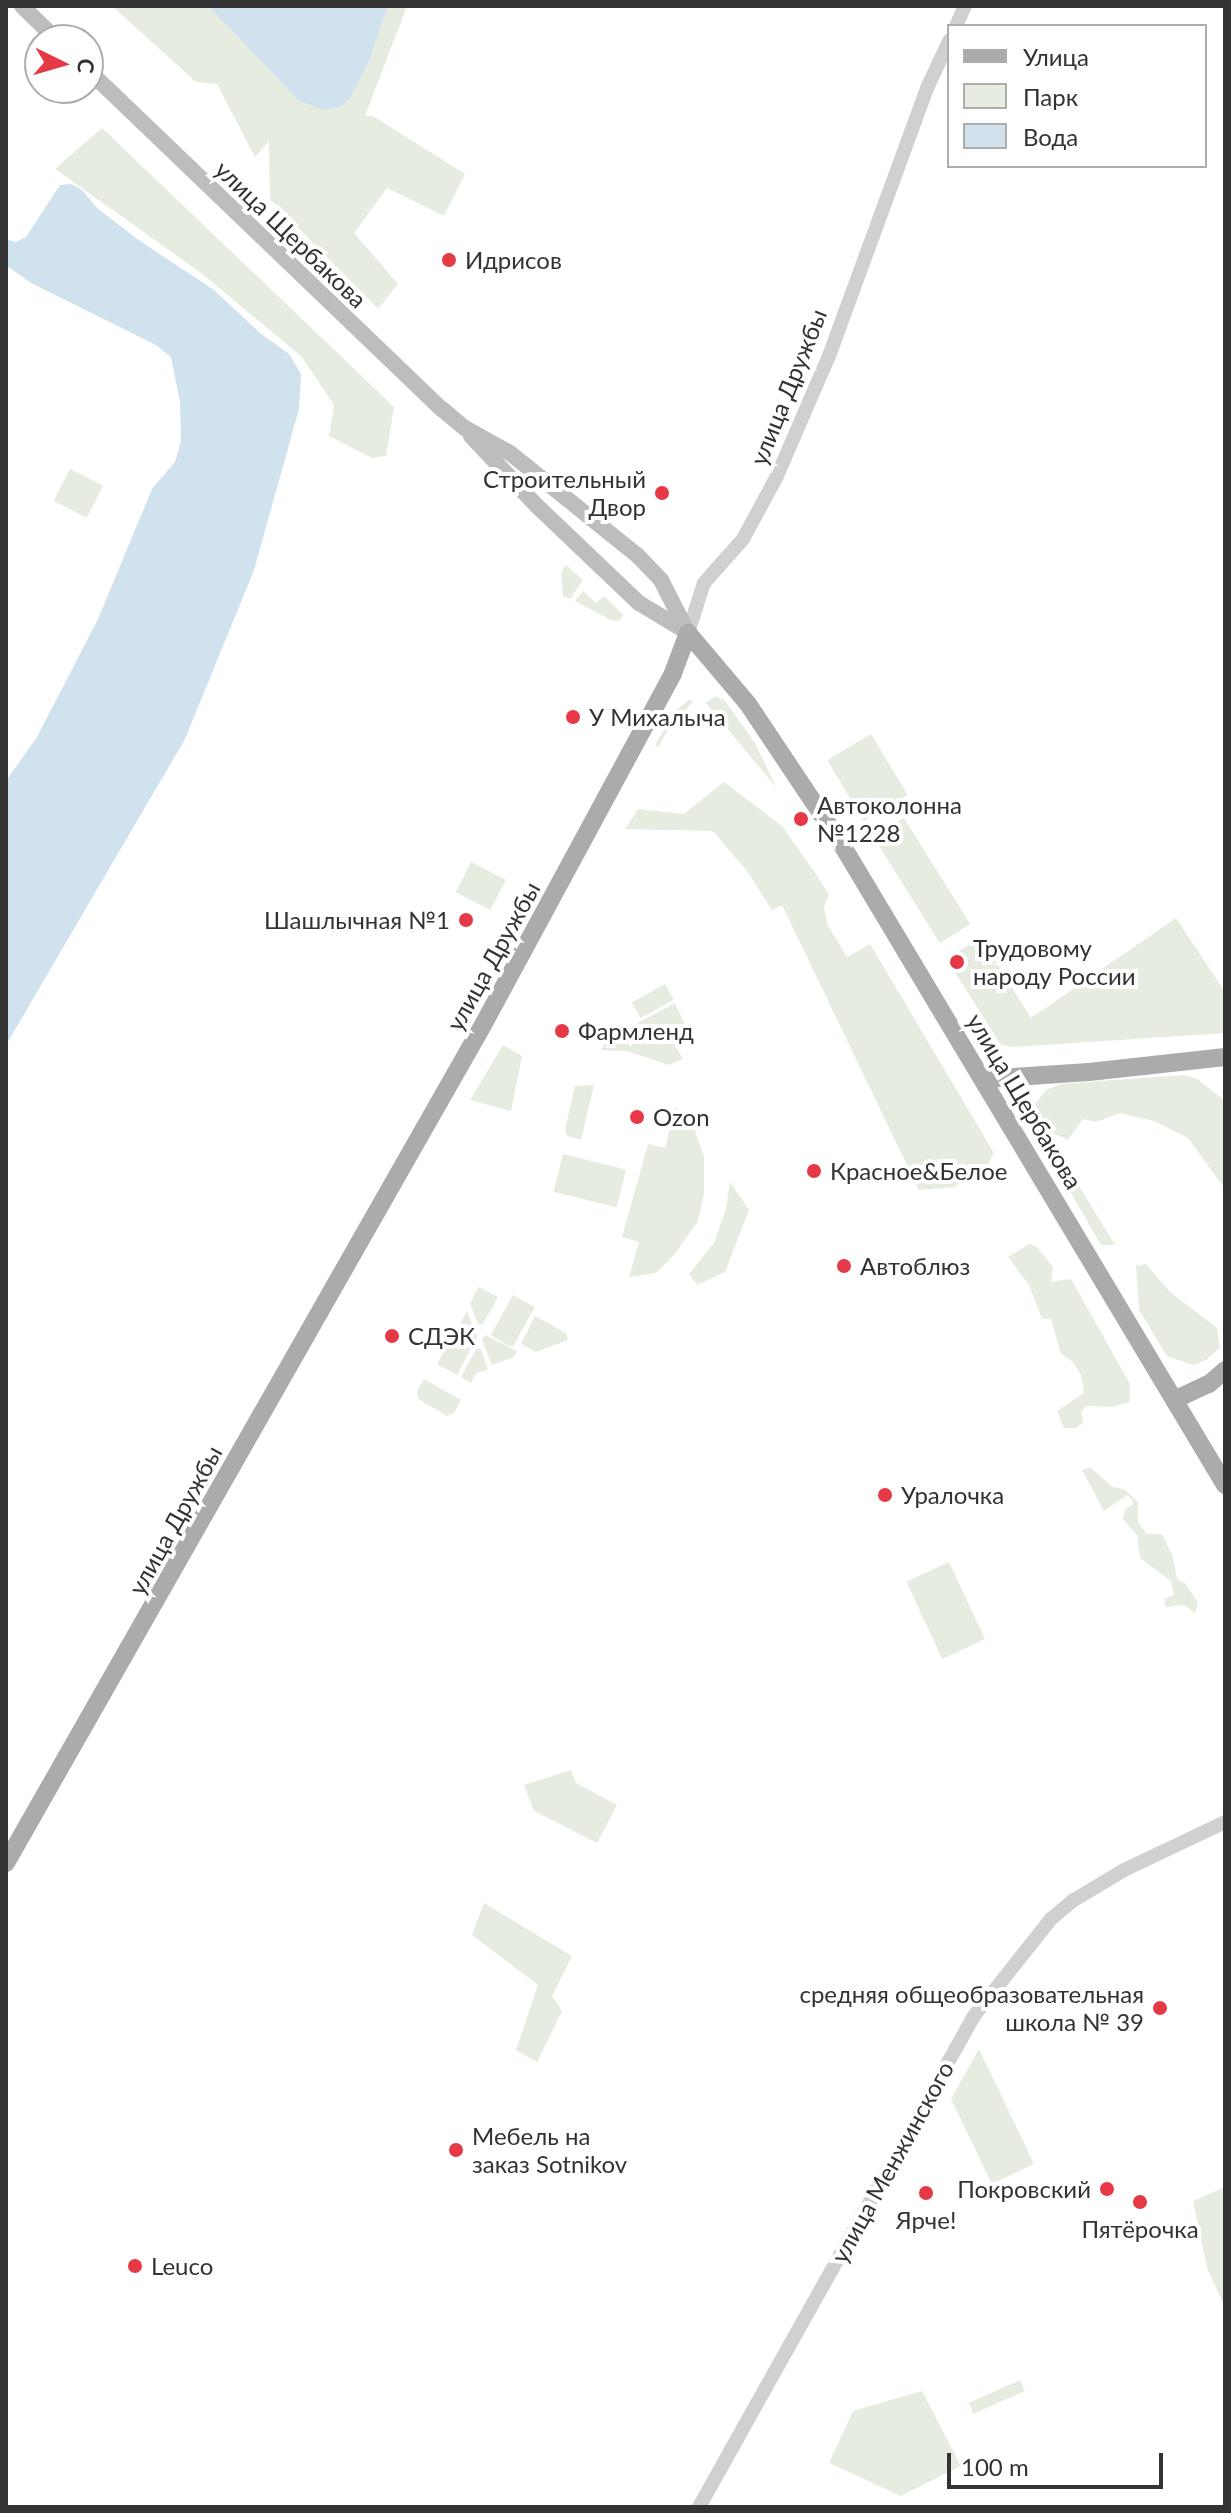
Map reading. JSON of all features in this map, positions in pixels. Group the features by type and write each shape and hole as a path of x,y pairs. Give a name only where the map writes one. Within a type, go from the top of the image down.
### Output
{"main road":[{"path":"22,6 41,24"},
{"name":"улица Щербакова","path":"104,86 391,363 465,428 505,475 639,603 688,633"},
{"name":"улица Щербакова","path":"465,428 510,453 638,556 661,580 688,633 748,704 842,845 1225,1485"},
{"name":"улица Дружбы","path":"6,1863 483,1025 673,673 688,633"},
{"path":"984,1079 1089,1072 1225,1057"},
{"path":"1174,1400 1209,1384 1225,1370"}],"street":[{"name":"улица Дружбы","path":"688,633 704,583 743,539 777,476 829,356 928,86 947,45"},
{"name":"улица Менжинского","path":"699,2507 974,2016 1051,1919 1074,1900 1124,1870 1225,1822"}],"green space":[{"path":"112,6 208,6 299,101 350,98 369,62 388,6 407,6 365,116 373,116 465,174 444,216 387,188 354,233 398,284 378,309 270,199 269,141 255,157 217,84 196,82"},
{"path":"102,128 394,407 386,456 372,458 329,436 334,405 302,357 201,273 55,169"},
{"path":"70,469 103,486 87,518 54,501"},
{"path":"566,565 583,580 570,599 563,596 561,573"},
{"path":"583,591 596,603 604,596 623,615 619,621 611,620 575,601"},
{"path":"715,696 725,701 755,743 776,787 706,703"},
{"path":"689,700 693,702 671,725 658,747 655,745 674,712"},
{"path":"871,734 908,795 864,821 827,760"},
{"path":"724,782 782,826 818,877 829,895 824,907 827,924 847,957 870,944 994,1153 988,1164 970,1171 955,1187 919,1190 782,905 772,910 747,871 713,831 625,829 638,809 684,814"},
{"path":"904,818 970,924 940,943 873,837"},
{"path":"471,862 506,880 490,910 456,892"},
{"path":"1176,918 1225,992 1225,1033 1013,1047 1001,1045 946,958 981,938 1031,1018"},
{"path":"665,984 674,1000 640,1018 632,1002"},
{"path":"675,1003 687,1029 653,1042 638,1040 638,1023"},
{"path":"610,1033 654,1044 672,1040 683,1059 669,1065 626,1051 601,1050"},
{"path":"503,1045 522,1056 511,1111 470,1100"},
{"path":"1184,1075 1197,1079 1225,1101 1225,1189 1188,1138 1154,1121 1120,1113 1096,1122 1083,1119 1068,1140 1046,1130 1033,1116 1035,1104 1046,1090 1061,1084"},
{"path":"594,1085 581,1140 567,1136 565,1130 575,1086"},
{"path":"675,1107 695,1131 704,1157 704,1193 698,1221 674,1255 656,1273 629,1277 639,1242 622,1237 648,1144 665,1148"},
{"path":"563,1154 626,1170 617,1208 554,1192"},
{"path":"1068,1168 1115,1245 1101,1245 1061,1176"},
{"path":"730,1182 749,1210 725,1272 697,1285 689,1274 714,1243 726,1209"},
{"path":"1029,1244 1037,1247 1053,1267 1051,1282 1071,1279 1130,1384 1130,1402 1111,1407 1086,1406 1081,1412 1083,1423 1076,1428 1064,1428 1057,1411 1084,1393 1081,1375 1073,1362 1061,1354 1051,1319 1042,1319 1029,1285 1008,1257"},
{"path":"1146,1264 1170,1292 1217,1328 1220,1348 1206,1360 1193,1365 1167,1356 1139,1310 1136,1266"},
{"path":"479,1287 498,1297 480,1329 470,1303"},
{"path":"513,1295 535,1307 513,1347 491,1335"},
{"path":"467,1311 477,1337 457,1375 437,1364"},
{"path":"535,1316 566,1333 568,1340 536,1352 521,1344"},
{"path":"485,1335 517,1351 514,1357 492,1365 482,1340"},
{"path":"479,1344 488,1370 476,1373 471,1383 461,1377"},
{"path":"424,1379 461,1400 454,1413 447,1416 418,1399 417,1391"},
{"path":"1090,1467 1112,1487 1124,1489 1138,1502 1138,1523 1147,1534 1162,1534 1173,1557 1177,1579 1186,1584 1198,1603 1195,1613 1184,1605 1166,1607 1164,1599 1174,1595 1171,1581 1140,1558 1137,1535 1123,1519 1125,1509 1133,1504 1132,1499 1127,1495 1104,1511 1082,1470"},
{"path":"949,1562 985,1639 942,1659 906,1582"},
{"path":"571,1770 576,1783 617,1805 597,1843 534,1811 524,1785"},
{"path":"484,1903 572,1956 552,1996 562,2011 537,2062 516,2050 538,1985 472,1935"},
{"path":"979,2049 1034,2164 992,2184 951,2099"},
{"path":"1225,2187 1225,2307 1207,2268 1193,2201"},
{"path":"1020,2380 1025,2391 974,2414 969,2403"},
{"path":"922,2391 961,2466 901,2496 829,2463 853,2411"}],"water":[{"path":"208,6 388,6 369,62 350,98 340,107 323,110 299,101"},
{"path":"71,184 140,241 214,290 260,333 289,354 301,374 299,409 254,570 185,739 6,1045 6,781 37,737 98,619 152,489 175,462 181,441 180,402 171,357 156,345 31,283 6,265 6,239 16,242 26,237 60,185"}],"place":[{"name":"Идрисов","path":"449,260"},
{"name":"Строительный Двор","path":"662,493"},
{"name":"У Михалыча","path":"573,717"},
{"name":"Автоколонна №1228","path":"801,819"},
{"name":"Шашлычная №1","path":"466,920"},
{"name":"Трудовому народу России","path":"957,962"},
{"name":"Фармленд","path":"562,1031"},
{"name":"Ozon","path":"637,1117"},
{"name":"Красное&Белое","path":"814,1171"},
{"name":"Автоблюз","path":"844,1266"},
{"name":"СДЭК","path":"392,1336"},
{"name":"Уралочка","path":"885,1495"},
{"name":"средняя общеобразовательная школа № 39","path":"1160,2008"},
{"name":"Мебель на заказ Sotnikov","path":"456,2150"},
{"name":"Покровский","path":"1107,2189"},
{"name":"Ярче!","path":"926,2193"},
{"name":"Пятёрочка","path":"1140,2202"},
{"name":"Leuco","path":"135,2266"}]}
